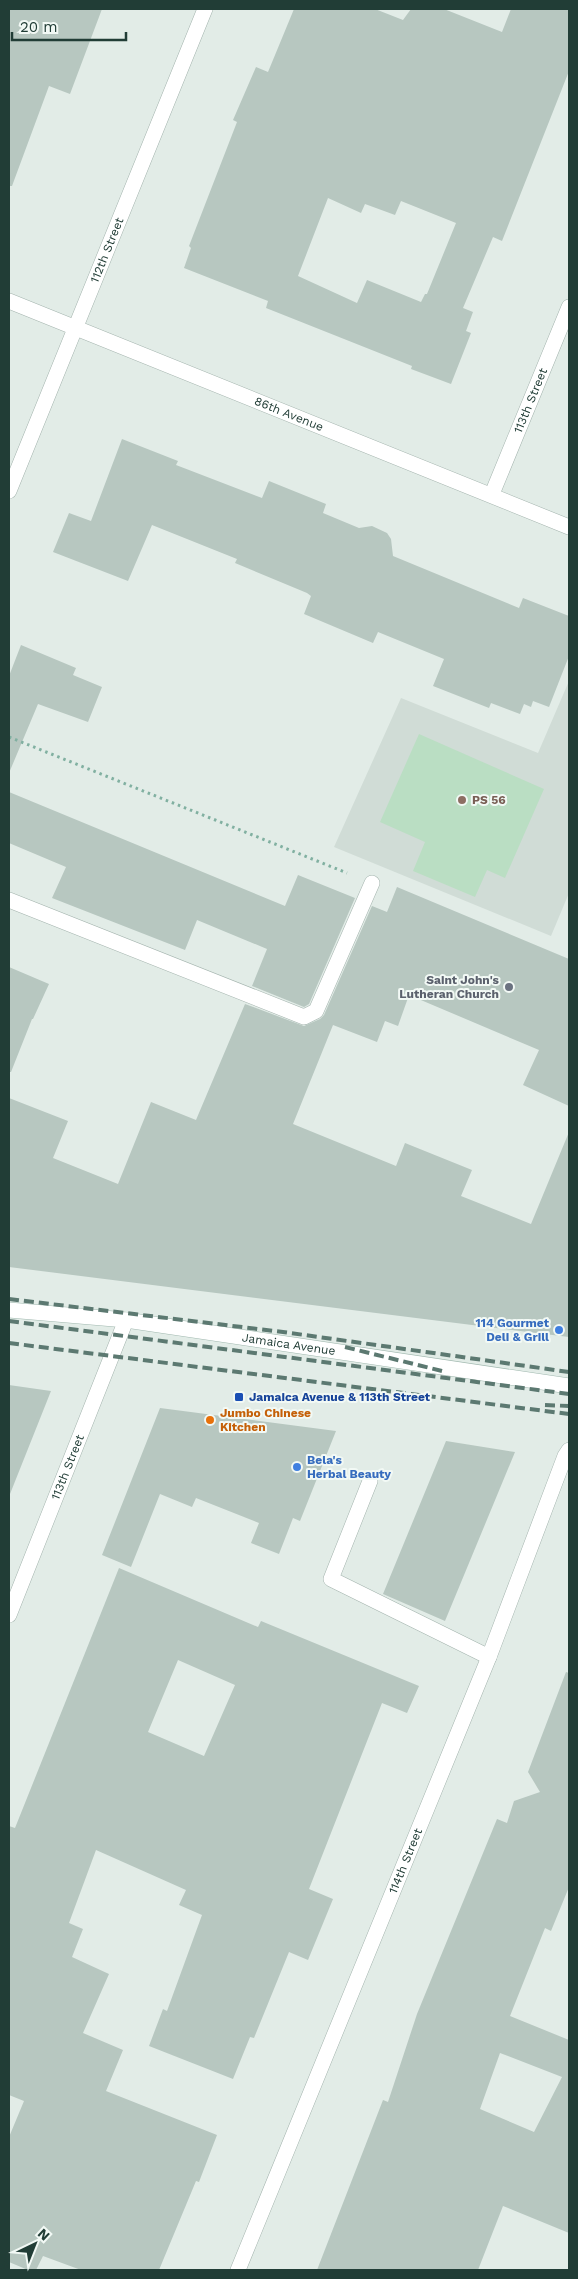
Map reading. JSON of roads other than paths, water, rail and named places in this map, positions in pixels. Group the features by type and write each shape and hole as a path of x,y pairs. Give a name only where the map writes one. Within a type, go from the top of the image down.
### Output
{"street":[{"name":"112th Street","path":"9,491 205,9"},
{"name":"86th Avenue","path":"9,301 569,526"},
{"name":"113th Street","path":"492,494 569,307"},
{"path":"9,900 304,1017 316,1011 372,884"},
{"name":"Jamaica Avenue","path":"9,1310 126,1320 569,1386"},
{"name":"113th Street","path":"9,1615 126,1320"},
{"name":"114th Street","path":"238,2270 490,1657 565,1456 569,1450"},
{"path":"370,1481 331,1579 490,1657"}],"railway":[{"path":"9,1299 283,1332 569,1372"},
{"path":"9,1321 569,1394"},
{"path":"9,1343 569,1414"},
{"path":"345,1347 442,1371"},
{"path":"545,1405 569,1406"}],"place":[{"name":"PS 56","path":"462,800"},
{"name":"Saint John's Lutheran Church","path":"509,987"},
{"name":"114 Gourmet Deli & Grill","path":"559,1330"},
{"name":"Jamaica Avenue & 113th Street","path":"239,1397"},
{"name":"Jumbo Chinese Kitchen","path":"210,1420"},
{"name":"Bela's Herbal Beauty","path":"297,1467"}]}
